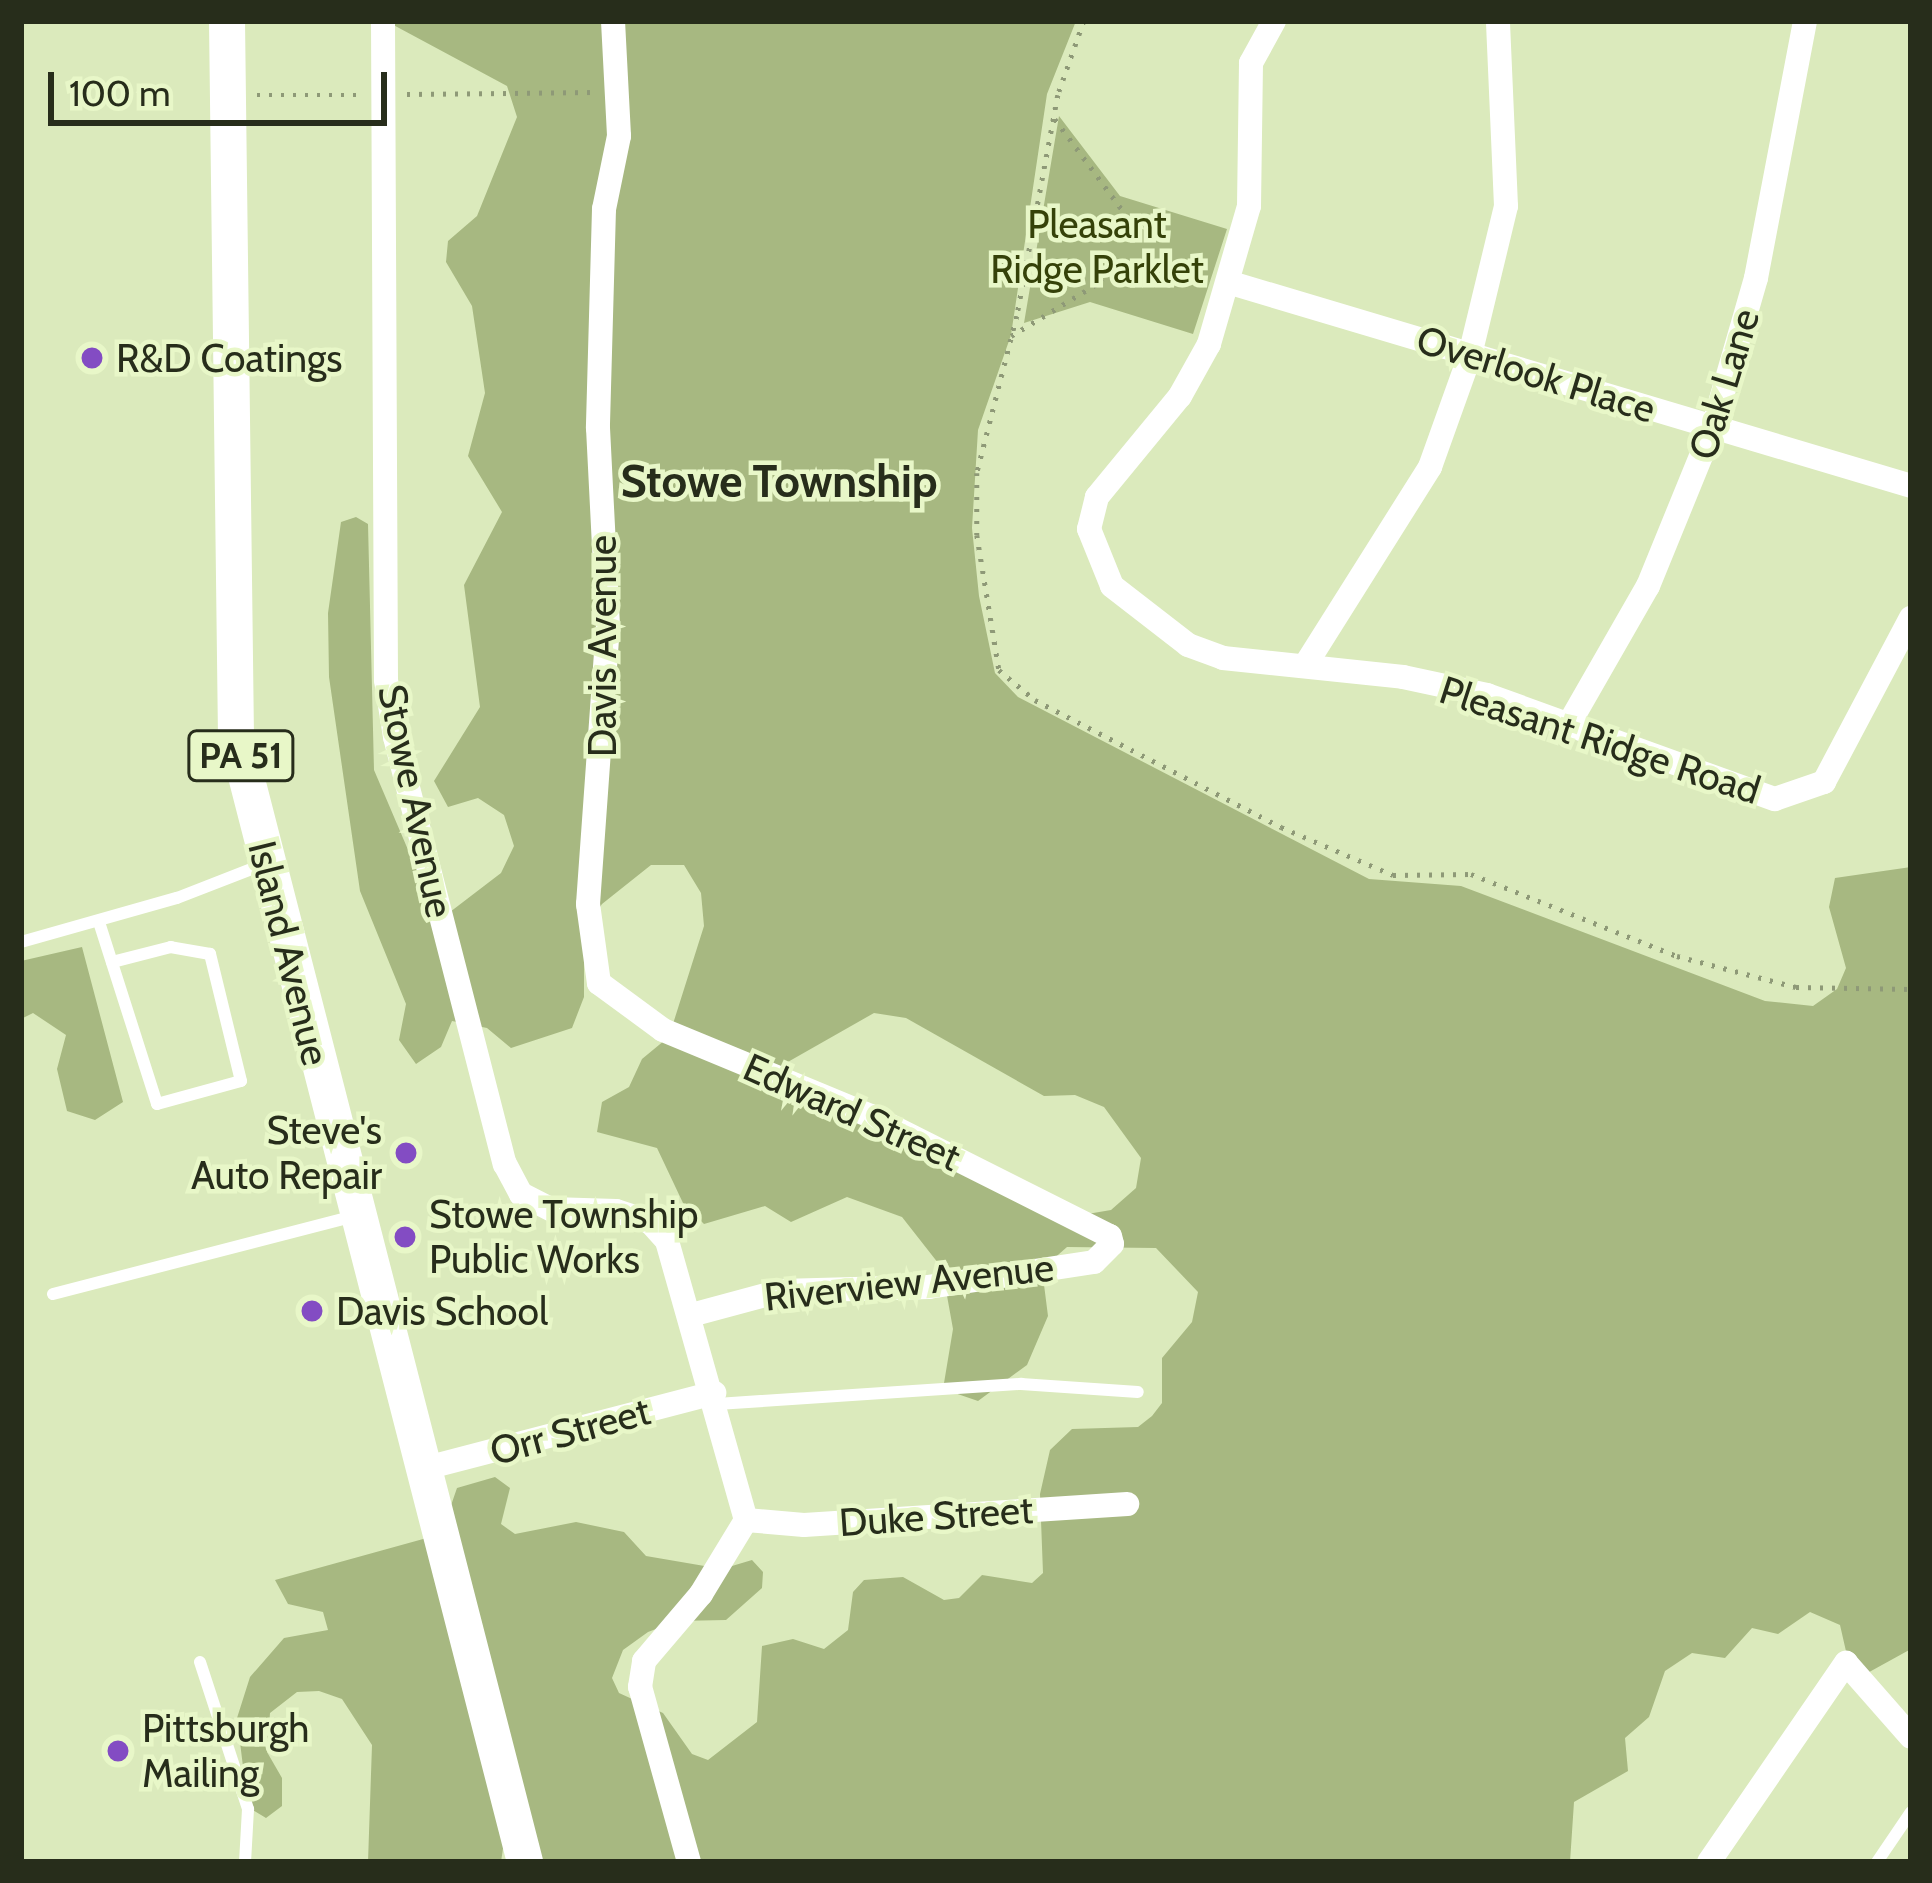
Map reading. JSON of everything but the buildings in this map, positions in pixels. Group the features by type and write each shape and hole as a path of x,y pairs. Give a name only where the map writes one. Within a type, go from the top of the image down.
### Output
{"main road":[{"name":"Island Avenue","path":"227,21 230,692 265,863 525,1862"}],"street":[{"name":"Stowe Avenue","path":"383,21 386,680 394,737 513,1179 521,1194 550,1209 616,1211 650,1222 667,1241 691,1315"},
{"name":"Davis Avenue","path":"599,983 589,904 608,625 598,428 604,209 618,91 614,21"},
{"name":"Pleasant Ridge Road","path":"1274,21 1251,63 1250,188 1231,283 1180,396 1097,497 1089,529 1094,557 1112,586 1188,645 1222,658 1306,664 1487,695 1760,796 1790,799 1834,769 1911,618"},
{"path":"1306,664 1430,466 1471,355 1506,206 1498,21"},
{"name":"Oak Lane","path":"1570,722 1669,537 1713,427 1756,278 1805,21"},
{"name":"Overlook Place","path":"1231,283 1911,486"},
{"name":"Edward Street","path":"599,983 663,1030 871,1116 1110,1236"},
{"name":"Riverview Avenue","path":"691,1315 780,1292 929,1287 1094,1262 1109,1253 1110,1236"},
{"path":"689,1862 644,1702 644,1661 701,1594 746,1520 691,1315"},
{"name":"Orr Street","path":"426,1468 716,1398"},
{"name":"Duke Street","path":"746,1520 804,1525 1127,1504"},
{"path":"1708,1862 1846,1663 1911,1738"},
{"path":"507,1862 513,1822"}],"lane":[{"path":"21,942 99,922 265,863"},
{"path":"99,922 157,1105 241,1081 210,954 171,947 112,962"},
{"path":"52,1294 355,1216"},
{"path":"716,1398 1021,1384 1138,1392"},
{"path":"200,1662 248,1809 245,1862"},
{"path":"1877,1862 1911,1812"}],"path":[{"path":"227,95 618,91"},
{"path":"1054,116 1123,211"},
{"path":"1011,336 1103,280"}],"green space":[{"path":"386,21 1076,21 1047,94 1011,335 978,430 972,528 979,596 995,673 1018,697 1369,879 1461,886 1765,1001 1813,1006 1837,989 1846,968 1829,907 1835,878 1911,867 1911,1649 1862,1676 1848,1660 1840,1625 1810,1612 1778,1634 1752,1628 1725,1658 1692,1653 1665,1671 1649,1717 1625,1738 1628,1771 1574,1802 1570,1862 534,1862 447,1517 457,1488 495,1477 510,1488 501,1524 515,1534 576,1522 624,1532 646,1556 722,1569 752,1560 763,1572 762,1588 726,1620 677,1621 648,1632 623,1650 612,1678 619,1693 663,1713 692,1754 708,1760 757,1722 762,1646 793,1639 824,1649 848,1630 853,1592 864,1580 903,1577 944,1600 959,1598 982,1575 1032,1583 1043,1573 1040,1494 1050,1450 1072,1429 1138,1427 1152,1416 1162,1403 1162,1358 1192,1322 1198,1292 1156,1248 1067,1247 1042,1269 1048,1316 1027,1365 978,1401 943,1389 953,1329 942,1268 902,1217 847,1197 791,1222 765,1206 704,1224 683,1203 657,1148 597,1132 602,1102 629,1087 642,1059 665,1040 850,1113 1058,1219 1111,1210 1136,1188 1141,1158 1104,1107 1075,1095 1044,1096 906,1018 874,1013 779,1067 672,1027 704,926 701,893 684,865 651,865 602,904 584,931 584,997 572,1028 511,1048 487,1028 452,1021 441,1047 416,1064 399,1040 406,1004 360,891 329,677 328,613 341,522 356,517 368,524 374,770 426,892 450,912 501,873 514,846 504,815 478,798 448,807 434,781 480,707 464,585 502,512 468,456 485,393 472,306 446,262 448,241 477,216 517,117 507,86"},
{"name":"Pleasant Ridge Parklet","path":"1059,116 1120,196 1227,229 1193,334 1090,302 1024,323"},
{"path":"82,947 123,1102 95,1120 67,1111 57,1069 66,1035 33,1013 21,1019 21,961"},
{"path":"434,1536 506,1828 501,1862 368,1862 372,1745 342,1699 319,1691 297,1692 270,1713 267,1752 282,1778 282,1806 266,1818 248,1807 237,1718 250,1677 284,1638 328,1630 323,1612 288,1604 275,1580"}],"place":[{"name":"R&D Coatings","path":"92,358"},
{"name":"Steve's Auto Repair","path":"406,1153"},
{"name":"Stowe Township Public Works","path":"405,1237"},
{"name":"Davis School","path":"312,1311"},
{"name":"Pittsburgh Mailing","path":"118,1751"}],"district":[{"name":"Stowe Township","path":"779,482"}]}
